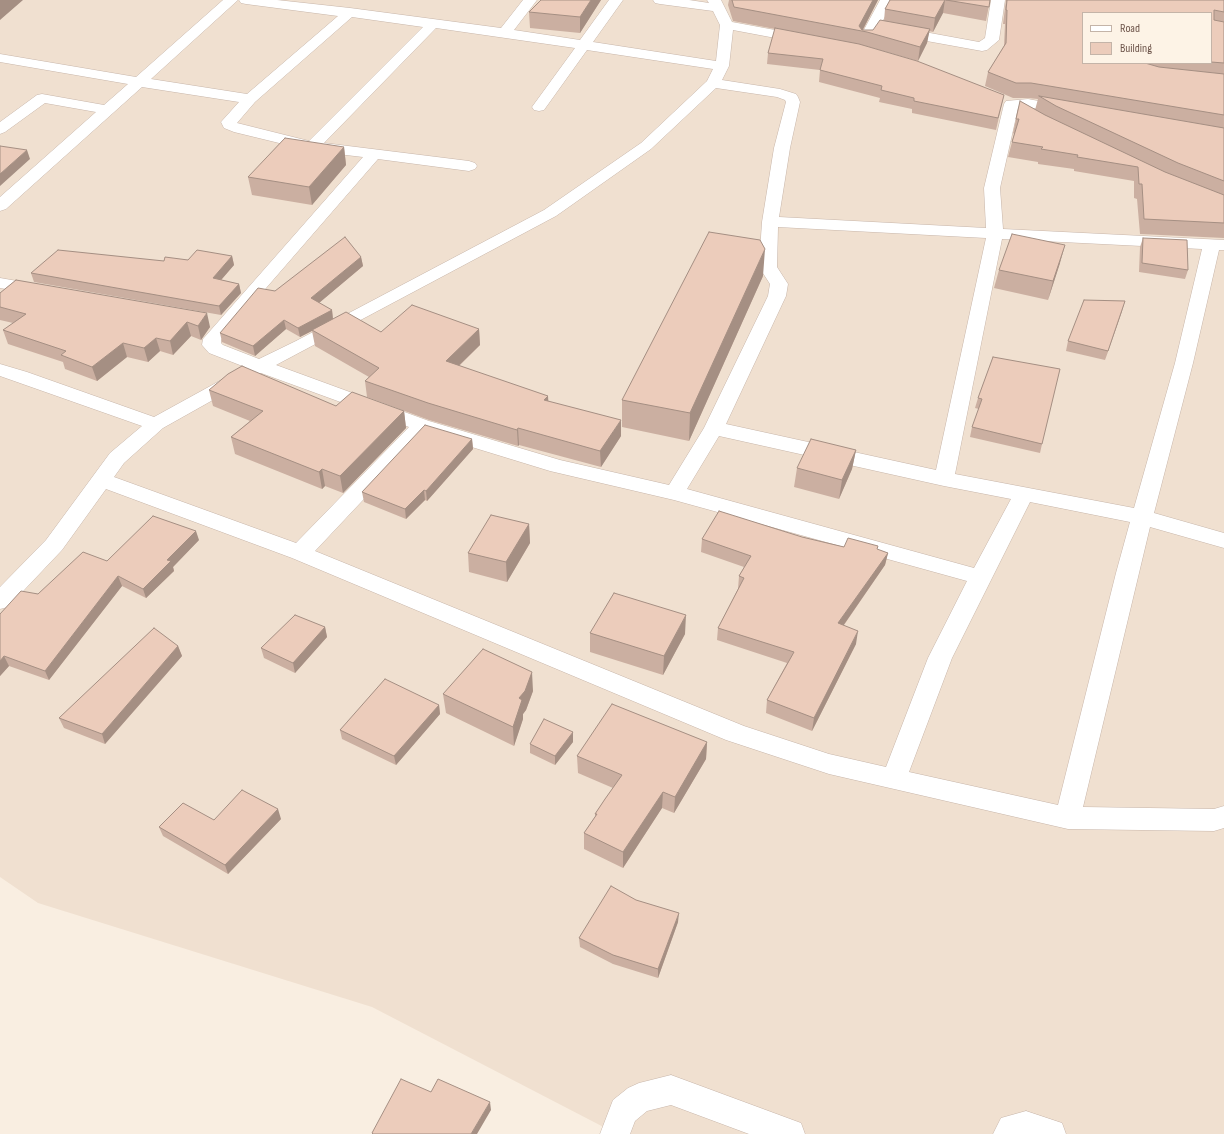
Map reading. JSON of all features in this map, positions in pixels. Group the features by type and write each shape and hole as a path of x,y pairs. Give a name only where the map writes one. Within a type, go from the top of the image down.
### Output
{"street":[{"path":"0,206 231,0"},
{"path":"246,0 434,23 722,66"},
{"path":"505,33 530,0"},
{"path":"539,107 616,0"},
{"path":"0,601 54,545 117,458 156,424 260,366 303,345 550,213 646,146 713,83 722,66 727,25 716,4 660,0"},
{"path":"870,53 860,50 887,0"},
{"path":"873,27 982,47 992,40 998,0"},
{"path":"350,12 250,99 229,122 229,125 239,129 312,146 373,155 469,166"},
{"path":"312,146 434,23"},
{"path":"727,25 813,41"},
{"path":"0,58 75,72 250,99"},
{"path":"0,129 75,72"},
{"path":"674,493 714,428 776,296 779,284 768,267 770,222 782,148 793,102 791,97 780,93 713,83"},
{"path":"42,98 107,110"},
{"path":"1005,101 1028,103 1082,113"},
{"path":"1005,101 1035,118"},
{"path":"944,479 995,234 992,188 1005,101"},
{"path":"373,155 219,322 211,345 216,349 260,366 422,425 557,466 674,493 980,577"},
{"path":"770,222 1218,244 1142,517 1068,818"},
{"path":"0,283 55,292"},
{"path":"0,370 156,424"},
{"path":"300,553 422,425"},
{"path":"714,428 944,479 1142,517 1224,541"},
{"path":"102,480 300,553 735,733 829,764 1068,818 1214,820 1224,817"},
{"path":"894,779 940,658 980,577 1024,495"},
{"path":"615,1134 624,1111 639,1098 671,1090 790,1134"},
{"path":"1008,1134 1012,1129 1026,1126 1051,1134"}],"shaded area":[{"path":"0,0 1224,0 1224,1134 617,1134 372,1007 38,903 0,877"}],"building":[{"path":"541,0 591,0 580,17 529,12"},
{"path":"732,0 873,0 859,26 862,30 873,30 880,20 930,29 920,47 867,32 734,7"},
{"path":"890,0 945,0 935,18 885,9"},
{"path":"946,0 990,0 989,7"},
{"path":"1007,0 1224,0 1224,12 1214,10 1214,20 1224,22 1224,63 1212,62 1212,12 1082,12 1082,64 1148,64 1159,67 1224,74 1224,115 1031,83 1016,83 988,72 1006,43"},
{"path":"775,28 859,44 917,61 1004,95 998,118 914,101 914,98 881,90 882,86 820,70 823,59 768,53"},
{"path":"1039,96 1224,128 1224,181 1178,163 1056,106"},
{"path":"1020,101 1045,115 1165,172 1224,195 1224,223 1144,219 1142,184 1139,184 1138,167 1077,157 1078,155 1041,149 1043,147 1012,142 1019,119 1016,119"},
{"path":"285,138 344,147 309,187 248,177"},
{"path":"0,146 27,150 0,174"},
{"path":"709,232 760,240 765,249 690,413 622,400"},
{"path":"1012,234 1065,245 1053,281 999,270"},
{"path":"345,237 361,257 311,298 332,310 298,328 284,320 253,346 220,333 258,288 275,291"},
{"path":"1143,238 1187,240 1188,270 1142,263"},
{"path":"58,250 164,261 165,257 188,260 197,250 232,256 213,278 239,284 219,306 31,273"},
{"path":"16,280 207,313 198,326 187,322 170,341 156,338 144,348 123,343 92,367 61,355 66,351 3,330 26,314 0,307 0,293"},
{"path":"1084,300 1125,301 1108,351 1068,341"},
{"path":"412,305 479,329 446,361 548,396 544,400 621,420 600,451 518,428 517,430 428,403 365,381 379,368 312,330 346,312 381,332"},
{"path":"993,357 1060,369 1042,444 972,427 982,399 978,398"},
{"path":"242,366 336,406 352,392 404,411 340,476 322,469 319,472 231,437 263,411 209,390 228,374"},
{"path":"425,425 472,439 426,491 424,490 405,509 362,492"},
{"path":"811,439 856,450 842,480 797,468"},
{"path":"719,511 802,537 844,547 848,538 878,546 877,549 888,553 838,623 858,631 814,718 767,700 794,652 718,628 744,578 739,576 751,556 702,539"},
{"path":"491,515 529,524 506,562 468,553"},
{"path":"153,516 196,531 167,560 171,561 143,589 118,576 45,671 4,656 0,661 0,614 21,591 38,594 83,552 107,561"},
{"path":"614,593 686,615 664,656 590,633"},
{"path":"295,615 325,627 293,663 261,648"},
{"path":"154,628 178,646 102,734 59,718"},
{"path":"483,649 532,672 525,691 519,698 522,700 513,727 443,694"},
{"path":"385,679 439,705 394,756 340,730"},
{"path":"612,704 707,742 675,797 663,792 623,852 584,833 597,814 595,814 622,775 577,756"},
{"path":"544,719 573,732 555,756 530,744"},
{"path":"242,790 278,809 225,865 159,827 183,803 214,820"},
{"path":"611,886 636,900 679,913 658,969 613,955 579,938"},
{"path":"401,1079 431,1092 438,1079 490,1102 471,1134 373,1134 372,1133"}]}
